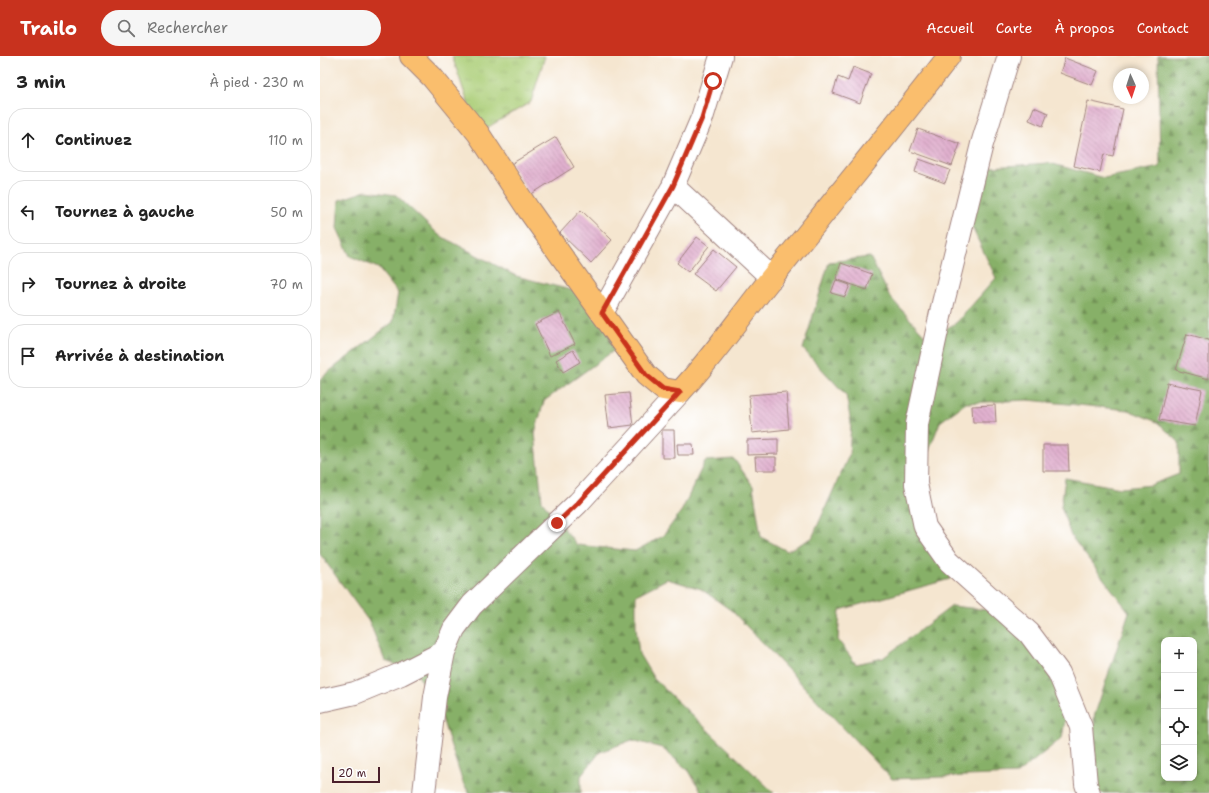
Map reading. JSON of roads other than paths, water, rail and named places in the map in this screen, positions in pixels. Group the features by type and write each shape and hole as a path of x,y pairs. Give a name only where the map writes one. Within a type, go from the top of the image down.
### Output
{"main road":[{"path":"411,56 432,77 478,134 528,210 646,375 663,389 680,392 697,373 901,119 949,56"}],"street":[{"path":"602,313 673,186 702,118 721,56"},
{"path":"1009,56 982,144 943,303 917,424 916,484 924,527 949,561 1029,633 1059,673 1082,727 1086,784 1089,793"},
{"path":"673,186 772,278"},
{"path":"424,793 435,697 444,652 454,629 472,605 578,503 680,392"},
{"path":"320,700 355,694 401,674 444,652"}]}
